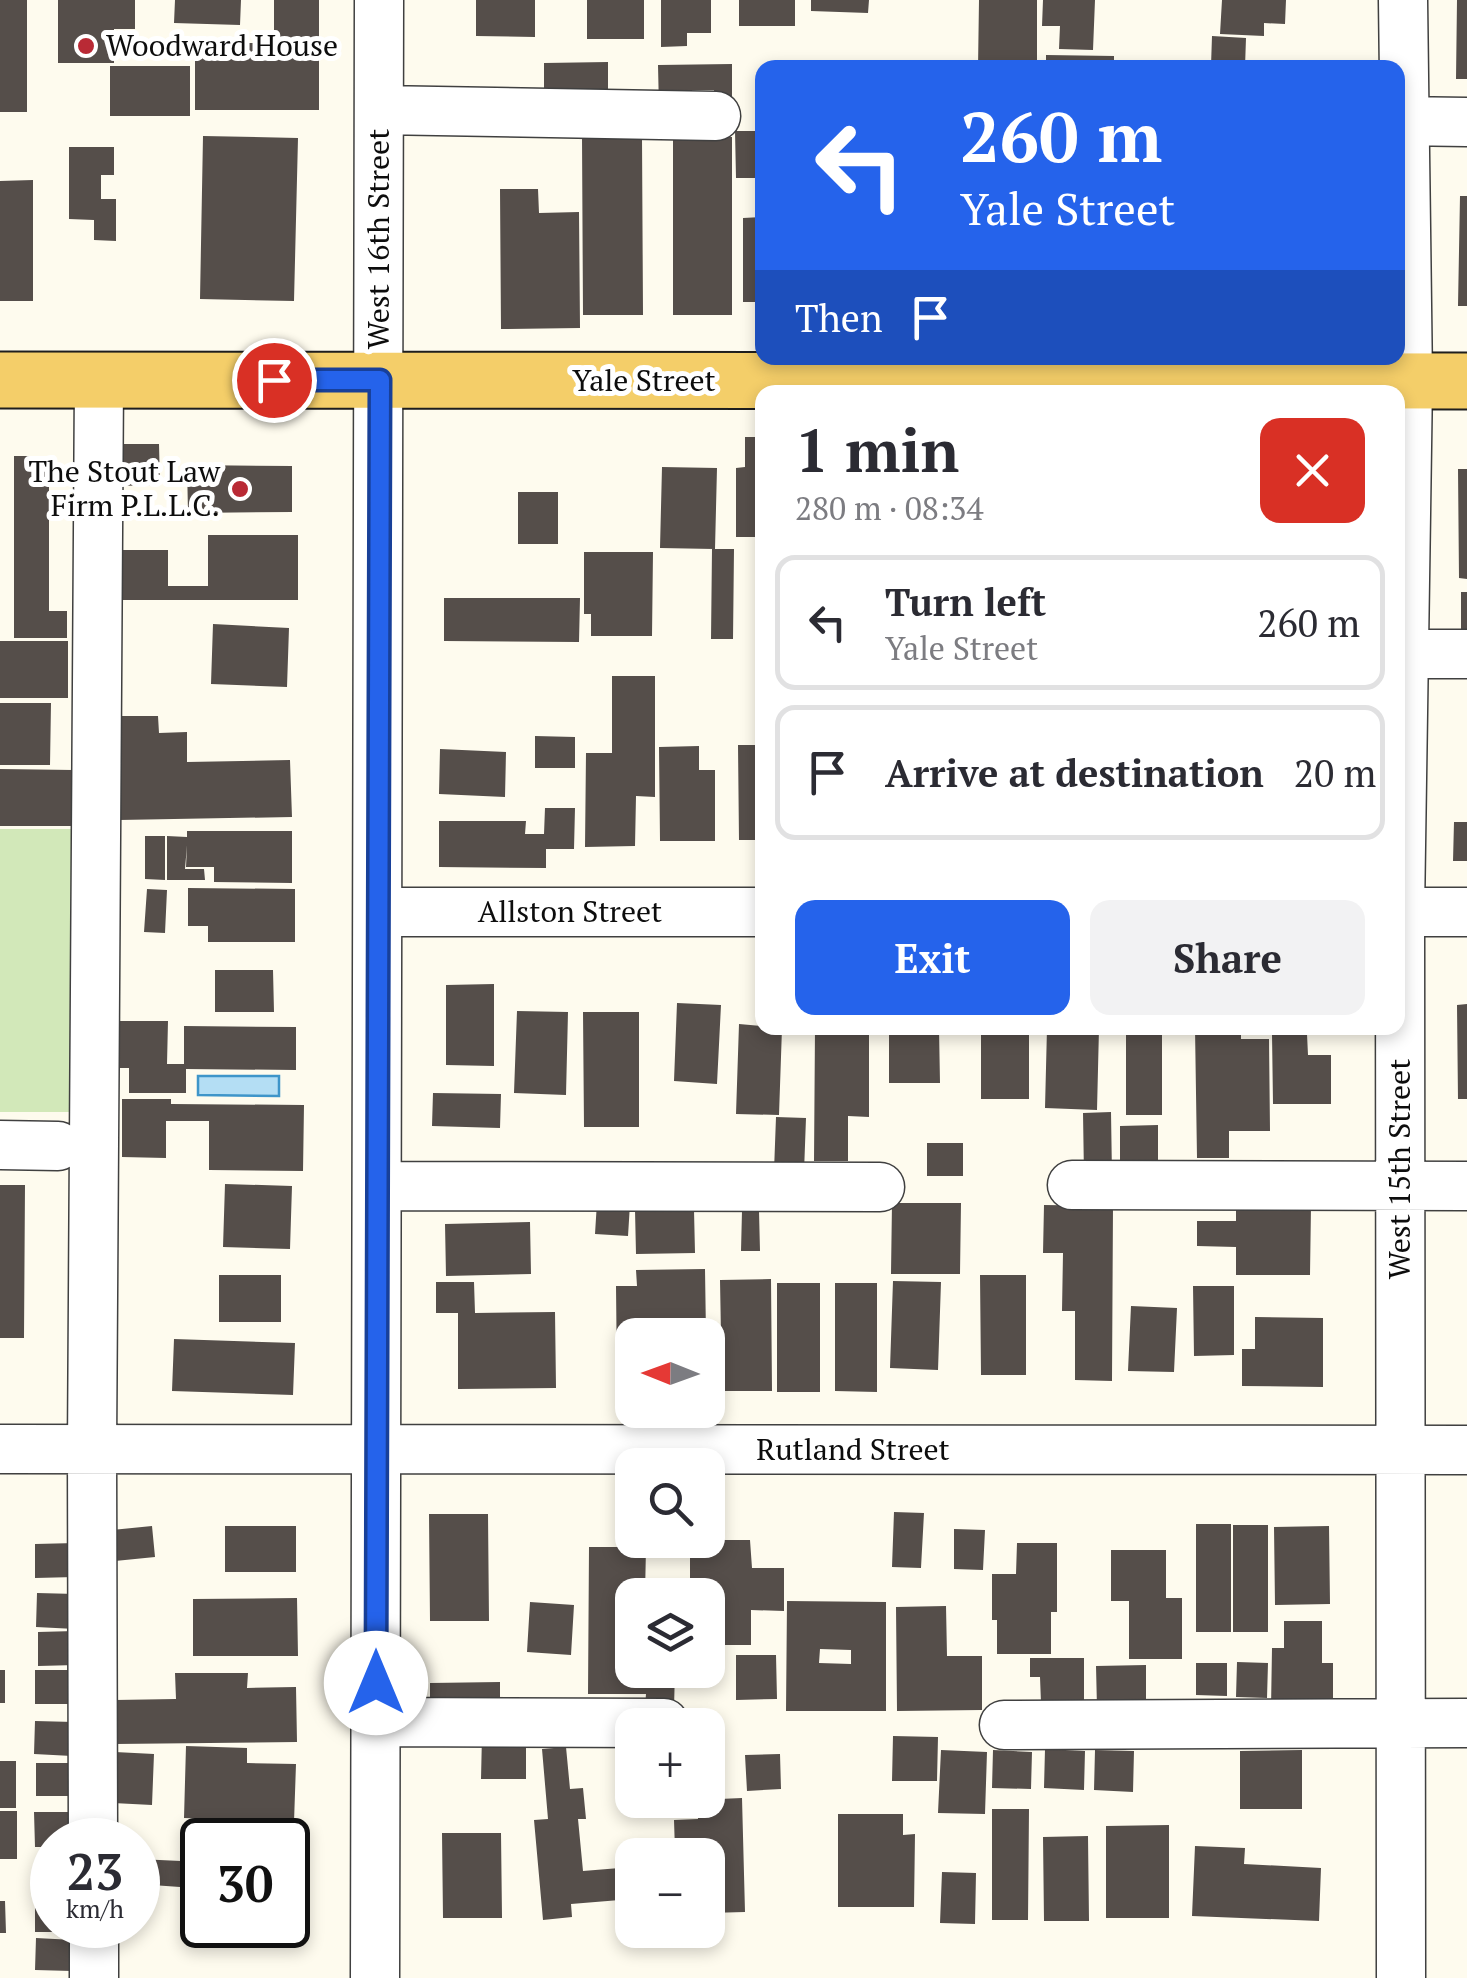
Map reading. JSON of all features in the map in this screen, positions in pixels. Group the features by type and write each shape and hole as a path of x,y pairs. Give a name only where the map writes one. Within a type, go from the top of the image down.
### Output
{"main road":[{"name":"Yale Street","path":"0,380 1467,381"}],"street":[{"name":"West 16th Street","path":"375,1978 378,0"},
{"name":"West 15th Street","path":"1402,60 1403,0"},
{"path":"379,110 716,116"},
{"path":"1405,121 1467,122"},
{"name":"West 15th Street","path":"1405,270 1405,498"},
{"path":"94,1818 98,380"},
{"path":"1405,654 1467,654"},
{"name":"Allston Street","path":"378,912 755,912"},
{"path":"1405,912 1467,912"},
{"name":"West 15th Street","path":"1399,1035 1400,1978"},
{"path":"0,1145 58,1146"},
{"path":"1072,1185 1467,1186"},
{"path":"378,1186 880,1188"},
{"name":"Rutland Street","path":"0,1449 1467,1450"},
{"path":"376,1722 615,1723"},
{"path":"1004,1725 1467,1722"},
{"path":"94,1948 94,1978"}],"green space":[{"path":"0,829 82,829 82,1112 0,1112"}],"water":[{"path":"198,1076 279,1076 279,1096 198,1095"}],"building":[{"path":"0,0 27,0 27,112 0,112"},
{"name":"Woodward House","path":"58,0 135,0 135,29 114,29 114,63 58,63"},
{"path":"175,0 241,0 240,25 174,23"},
{"path":"274,0 319,0 319,110 195,110 195,43 274,43"},
{"path":"476,0 535,0 535,37 476,36"},
{"path":"587,0 644,0 644,39 587,39"},
{"path":"661,0 711,0 711,33 687,33 687,46 661,47"},
{"path":"739,0 795,0 795,26 739,26"},
{"path":"811,0 869,0 868,13 811,11"},
{"path":"979,0 1037,0 1037,60 978,60"},
{"path":"1043,0 1095,0 1093,50 1059,49 1060,26 1042,26"},
{"path":"1222,0 1286,0 1285,24 1264,23 1264,36 1220,34"},
{"path":"1457,0 1467,0 1467,79 1456,79"},
{"path":"1212,36 1246,38 1245,60 1211,60"},
{"path":"1046,55 1114,56 1114,60 1046,60"},
{"path":"608,62 608,97 544,98 544,63"},
{"path":"732,64 732,108 715,108 714,90 692,90 692,108 659,109 658,65"},
{"path":"110,66 190,66 190,116 110,116"},
{"path":"735,131 755,131 755,178 736,178"},
{"path":"203,136 298,138 294,301 200,299"},
{"path":"582,137 642,137 643,315 583,315"},
{"path":"673,137 732,137 732,315 673,315"},
{"path":"69,147 114,147 114,175 101,175 101,199 116,199 116,241 94,240 94,220 69,219"},
{"path":"33,180 33,301 0,301 0,181"},
{"path":"500,189 538,189 539,213 579,212 580,328 501,329"},
{"path":"1460,196 1467,196 1467,306 1458,306"},
{"path":"755,217 755,302 743,302 743,218"},
{"path":"745,437 755,437 755,537 736,537 736,468 745,467"},
{"path":"117,444 159,444 160,485 117,486"},
{"path":"14,456 49,456 49,611 67,611 67,638 14,638"},
{"name":"The Stout Law Firm P.L.L.C.","path":"187,465 292,466 292,512 188,513"},
{"path":"662,467 717,468 715,549 734,549 733,639 711,639 714,549 660,548"},
{"path":"1458,469 1467,469 1467,579 1459,578"},
{"path":"518,492 558,492 558,544 518,544"},
{"path":"208,535 298,535 298,600 123,600 122,550 168,550 168,586 208,586"},
{"path":"584,552 653,552 652,636 591,636 591,614 584,614"},
{"path":"1461,592 1467,592 1467,646 1461,647"},
{"path":"444,598 580,598 579,642 444,641"},
{"path":"213,624 289,628 287,687 211,684"},
{"path":"0,641 68,641 68,698 0,698"},
{"path":"612,676 655,676 655,797 636,796 635,846 585,847 586,753 612,753"},
{"path":"0,703 51,703 50,765 0,765"},
{"path":"117,716 158,716 159,733 187,732 187,762 290,760 292,817 119,820"},
{"path":"535,736 575,737 575,768 535,768"},
{"path":"738,745 755,745 755,840 739,840"},
{"path":"699,746 699,770 715,770 715,841 660,841 659,747"},
{"path":"440,749 506,752 505,797 439,794"},
{"path":"0,769 73,770 72,826 0,826"},
{"path":"545,808 575,808 574,849 546,849 546,868 439,867 439,821 526,821 525,834 544,834"},
{"path":"1454,822 1467,822 1467,861 1453,861"},
{"path":"187,831 292,831 292,883 214,882 214,867 186,867 187,845 185,869 204,869 205,880 167,880 167,836 187,837"},
{"path":"145,836 165,836 165,880 145,879"},
{"path":"188,888 295,889 295,942 208,942 208,926 188,926"},
{"path":"147,889 167,890 165,933 144,932"},
{"path":"215,970 273,970 274,1012 215,1012"},
{"path":"494,984 494,1066 446,1065 446,985"},
{"path":"677,1003 721,1005 717,1084 674,1081"},
{"path":"1467,1004 1467,1099 1458,1099 1457,1005"},
{"path":"517,1011 568,1012 566,1095 514,1093"},
{"path":"583,1012 639,1012 639,1127 584,1127"},
{"path":"111,1021 168,1021 167,1064 184,1064 184,1026 296,1027 296,1070 186,1069 186,1093 129,1093 129,1068 111,1068"},
{"path":"739,1024 755,1025 755,1035 782,1035 779,1115 736,1114"},
{"path":"815,1035 869,1035 869,1117 848,1116 848,1161 814,1161"},
{"path":"889,1035 939,1035 940,1083 889,1083"},
{"path":"981,1035 1029,1035 1029,1099 981,1099"},
{"path":"1047,1035 1099,1035 1097,1110 1045,1108"},
{"path":"1126,1035 1162,1035 1162,1115 1126,1115"},
{"path":"1195,1035 1269,1039 1270,1131 1229,1131 1229,1158 1197,1158"},
{"path":"1272,1035 1307,1035 1308,1055 1331,1055 1331,1104 1273,1104"},
{"path":"433,1093 501,1094 500,1128 432,1126"},
{"path":"122,1099 171,1099 171,1104 304,1105 303,1171 209,1170 209,1121 166,1121 166,1158 122,1157"},
{"path":"1111,1112 1112,1176 1084,1176 1083,1113"},
{"path":"776,1117 806,1118 804,1172 774,1171"},
{"path":"1158,1125 1158,1163 1120,1163 1120,1126"},
{"path":"927,1143 963,1143 963,1176 927,1176"},
{"path":"225,1184 292,1186 290,1249 223,1247"},
{"path":"0,1185 25,1185 24,1338 0,1338"},
{"path":"597,1202 630,1204 628,1236 595,1234"},
{"path":"892,1203 961,1203 960,1274 891,1274"},
{"path":"1044,1205 1113,1206 1112,1381 1075,1380 1075,1311 1062,1311 1063,1253 1043,1253"},
{"path":"1236,1206 1311,1206 1310,1275 1236,1275 1236,1247 1197,1246 1197,1221 1236,1221"},
{"path":"635,1210 694,1210 695,1253 636,1254"},
{"path":"742,1211 759,1211 760,1251 741,1251"},
{"path":"530,1222 531,1274 446,1276 445,1224"},
{"path":"705,1269 706,1318 616,1318 616,1286 637,1286 636,1270"},
{"path":"219,1275 281,1275 281,1322 219,1322"},
{"path":"980,1275 1026,1275 1026,1375 981,1375"},
{"path":"771,1279 772,1391 725,1391 725,1318 721,1318 720,1280"},
{"path":"893,1281 941,1282 938,1370 890,1368"},
{"path":"436,1282 474,1282 475,1313 555,1312 556,1388 458,1389 458,1313 436,1313"},
{"path":"777,1283 820,1283 820,1392 777,1392"},
{"path":"835,1283 877,1283 877,1392 835,1391"},
{"path":"1193,1286 1234,1286 1234,1355 1194,1356"},
{"path":"1131,1306 1177,1308 1174,1372 1128,1371"},
{"path":"1255,1317 1323,1318 1323,1387 1242,1386 1242,1349 1255,1349"},
{"path":"174,1339 295,1343 293,1395 172,1391"},
{"path":"894,1512 924,1513 921,1568 892,1567"},
{"path":"429,1514 488,1514 489,1621 430,1621"},
{"path":"1196,1524 1231,1524 1231,1632 1196,1632"},
{"path":"1233,1525 1268,1525 1268,1632 1233,1632"},
{"path":"152,1526 155,1557 115,1561 112,1530"},
{"path":"225,1526 296,1526 296,1572 225,1572"},
{"path":"1329,1526 1330,1604 1275,1605 1274,1527"},
{"path":"954,1529 985,1530 983,1570 954,1569"},
{"path":"725,1540 750,1540 752,1568 784,1568 784,1611 751,1610 751,1645 725,1645 725,1578 690,1578 690,1558 725,1558"},
{"path":"76,1543 75,1577 35,1578 35,1544"},
{"path":"1017,1543 1057,1543 1057,1612 1051,1612 1051,1654 997,1654 992,1574 1016,1574"},
{"path":"589,1547 615,1547 615,1558 646,1558 645,1578 615,1578 615,1688 675,1688 674,1708 645,1707 646,1694 588,1694"},
{"path":"1111,1550 1166,1550 1166,1598 1182,1598 1182,1659 1129,1659 1129,1601 1111,1601"},
{"path":"37,1593 76,1594 75,1629 36,1627"},
{"path":"297,1598 298,1656 193,1656 193,1599"},
{"path":"787,1601 886,1602 886,1711 786,1711","holes":["820,1649 851,1650 851,1664 819,1663"]},
{"path":"530,1602 574,1605 571,1655 527,1652"},
{"path":"946,1606 947,1656 982,1656 982,1710 897,1711 896,1607"},
{"path":"1284,1621 1322,1621 1322,1663 1333,1663 1333,1709 1271,1708 1272,1648 1284,1648"},
{"path":"75,1631 76,1665 38,1666 38,1632"},
{"path":"736,1655 776,1655 777,1699 736,1700"},
{"path":"1030,1658 1084,1658 1084,1703 1041,1703 1040,1677 1030,1677"},
{"path":"1237,1662 1268,1663 1267,1698 1236,1697"},
{"path":"1196,1663 1227,1663 1227,1696 1196,1695"},
{"path":"1146,1665 1146,1708 1097,1708 1096,1666"},
{"path":"0,1670 5,1670 5,1703 0,1703"},
{"path":"35,1670 76,1670 76,1704 35,1704"},
{"path":"175,1673 248,1673 247,1688 296,1687 297,1742 115,1744 115,1700 176,1699"},
{"path":"500,1682 500,1710 430,1710 430,1683"},
{"path":"35,1721 74,1722 72,1756 34,1754"},
{"path":"482,1735 526,1735 526,1779 481,1779"},
{"path":"893,1736 938,1737 937,1781 892,1781"},
{"path":"186,1746 247,1748 247,1763 296,1764 294,1818 184,1818"},
{"path":"566,1747 570,1789 583,1788 586,1819 578,1819 583,1871 615,1868 615,1900 571,1904 572,1917 543,1920 534,1820 548,1819 542,1749"},
{"path":"1045,1749 1085,1751 1084,1790 1044,1788"},
{"path":"941,1750 987,1752 985,1814 938,1813"},
{"path":"993,1750 1032,1752 1031,1789 992,1788"},
{"path":"1095,1750 1134,1751 1133,1792 1094,1790"},
{"path":"1302,1750 1302,1809 1240,1809 1240,1751"},
{"path":"115,1752 154,1754 152,1805 113,1803"},
{"path":"780,1754 781,1789 747,1791 745,1755"},
{"path":"0,1761 16,1761 16,1808 0,1808"},
{"path":"36,1763 74,1763 74,1796 36,1796"},
{"path":"742,1798 745,1912 725,1913 725,1838 675,1838 674,1820 725,1818 725,1799"},
{"path":"992,1809 1029,1809 1028,1920 992,1920"},
{"path":"0,1811 17,1811 17,1859 0,1859"},
{"path":"34,1812 74,1812 74,1818 34,1818"},
{"path":"838,1814 903,1814 903,1835 915,1834 914,1907 838,1907"},
{"path":"1169,1825 1169,1918 1106,1918 1106,1826"},
{"path":"442,1833 501,1833 502,1918 443,1918"},
{"path":"1088,1836 1089,1921 1044,1921 1043,1837"},
{"path":"1195,1846 1245,1848 1244,1864 1321,1868 1319,1921 1192,1916"},
{"path":"160,1860 180,1861 180,1887 160,1886"},
{"path":"942,1872 976,1873 975,1924 940,1923"},
{"path":"0,1901 5,1901 6,1933 0,1933"},
{"path":"36,1948 73,1948 72,1971 35,1970"}],"place":[{"name":"Woodward House","path":"86,46"},
{"name":"The Stout Law Firm P.L.L.C.","path":"240,489"}],"route":[{"path":"274,380 380,380 376,1683"}]}
